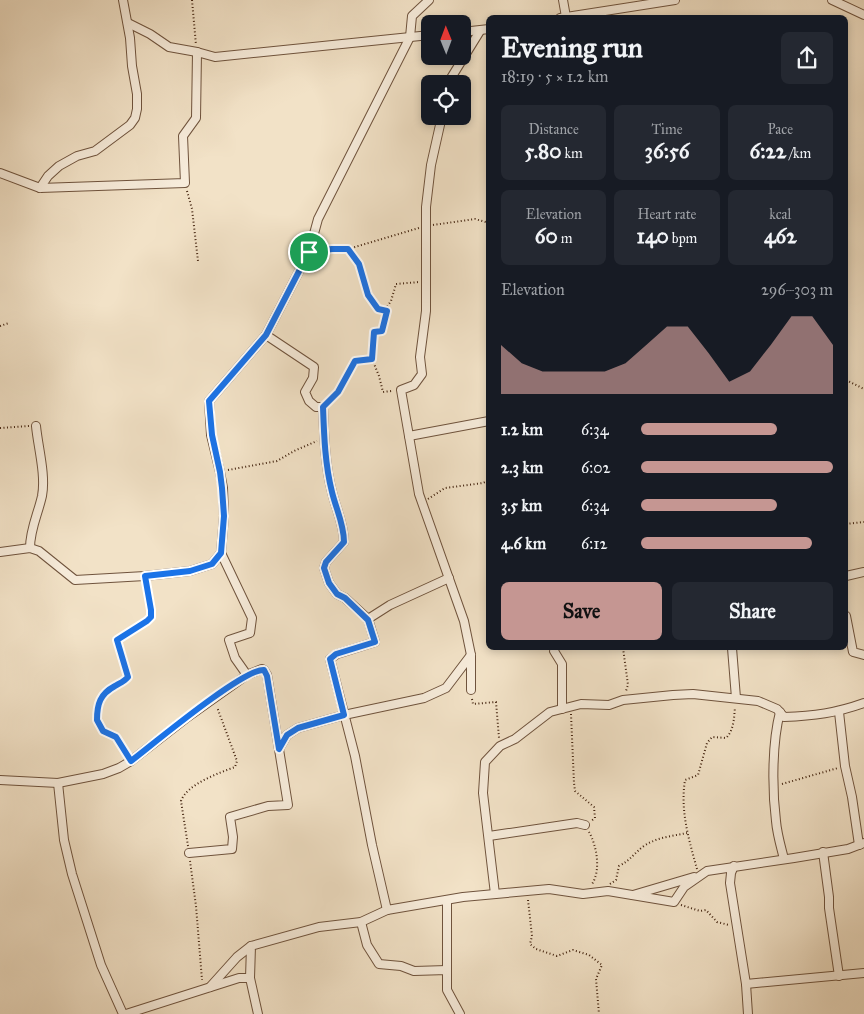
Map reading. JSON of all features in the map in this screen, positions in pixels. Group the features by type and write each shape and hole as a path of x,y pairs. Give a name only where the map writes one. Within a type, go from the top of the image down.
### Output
{"street":[{"path":"40,188 48,176 59,166 77,156 95,151 130,125 136,118 136,94 128,23 123,0"},
{"path":"247,675 235,658 229,640 250,633 252,618 221,553 224,516 220,472 212,435 209,401 266,335 309,252 318,219 410,37 412,16 429,0"},
{"path":"563,0 563,15"},
{"path":"576,15 675,0"},
{"path":"832,0 864,15"},
{"path":"128,23 170,47 215,57 421,36"},
{"path":"471,31 486,29"},
{"path":"453,75 480,30"},
{"path":"0,173 40,188 185,184 183,136 196,118 197,52"},
{"path":"440,125 431,165 426,207 426,311 420,357 422,374 414,385 401,390 419,494 464,621 471,655 471,690"},
{"path":"266,335 314,367 313,378 305,392 309,401 316,407 323,407 324,439 332,492 344,532 344,542 326,562 324,568 329,583 337,594 345,598 368,620 375,642 336,654 330,659 355,756 387,910"},
{"path":"409,436 486,422"},
{"path":"30,548 30,536 42,494 36,426"},
{"path":"0,552 30,548 39,551 75,580 190,571 212,564 221,553"},
{"path":"848,576 864,572"},
{"path":"368,620 390,605 449,578"},
{"path":"848,626 853,652 864,655"},
{"path":"554,650 562,664 562,709"},
{"path":"732,650 736,698"},
{"path":"279,749 287,735 298,728 344,715 424,698 446,688 471,655"},
{"path":"0,780 58,783 103,774 131,761 214,698 247,675 262,669 266,672 288,805 268,806 230,817 234,837 232,849 189,853"},
{"path":"495,894 482,793 484,762 500,746 515,739 550,712 581,704 609,705 623,700 683,694 758,701 777,709 784,717 839,712 864,703"},
{"path":"780,712 776,726 775,786 776,822 784,859"},
{"path":"206,989 237,957 251,946 319,927 361,922 387,910 447,900 549,889 583,894 608,891 674,902 684,887 707,871 861,844 845,766 839,712"},
{"path":"58,783 64,840 72,874 101,964 124,1014 239,978 250,978"},
{"path":"489,836 577,823 586,825"},
{"path":"823,852 839,976"},
{"path":"734,866 730,883 746,984 748,1014"},
{"path":"632,896 698,876"},
{"path":"447,900 447,990 460,1014"},
{"path":"361,922 367,945 379,964 402,966 414,971 447,970"},
{"path":"251,946 250,978 258,1014"},
{"path":"746,984 864,972"}],"path":[{"path":"192,0 197,52"},
{"path":"185,184 192,208 198,261"},
{"path":"309,252 348,249 426,226 475,219 486,222"},
{"path":"348,249 359,264 368,295 378,309 387,311"},
{"path":"401,390 383,392 372,359 374,332 382,331 396,284 426,281"},
{"path":"0,326 8,323"},
{"path":"323,407 338,392 355,361 372,359"},
{"path":"848,381 864,389"},
{"path":"0,428 36,426"},
{"path":"220,472 277,461 294,451 324,439"},
{"path":"422,502 445,488 486,482"},
{"path":"848,524 864,522"},
{"path":"131,761 116,737 103,731 100,727 97,720 97,710 100,698 106,691 128,677 117,640 151,617 145,576"},
{"path":"622,650 628,685 623,700"},
{"path":"471,690 473,704 496,702 500,746"},
{"path":"206,989 181,801 183,795 193,786 234,768 236,765 214,698"},
{"path":"698,876 687,834 685,780 698,775 707,743 712,737 726,738 730,734 734,723 736,698"},
{"path":"570,706 574,783 576,790 594,807 595,818 586,825 592,837 598,863 598,874 594,882 583,894"},
{"path":"775,786 845,766"},
{"path":"606,886 616,880 619,866 630,860 642,847 658,839 687,834"},
{"path":"526,892 530,904 532,936 530,944 536,949 557,956 572,950 589,955 602,965 596,979 599,1014"},
{"path":"674,902 700,911 706,910 717,922 736,926"}],"route":[{"path":"348,249 359,264 368,295 378,309 387,311 382,331 374,332 372,359 355,361 338,392 323,407 324,439 332,492 344,532 344,542 326,562 324,568 329,583 337,594 345,598 368,620 375,642 336,654 330,659 344,715 298,728 287,735 279,749 267,676 262,669 247,675 214,698 131,761 119,740 103,731 97,720 100,698 106,691 128,677 117,640 151,617 145,576 190,571 212,564 221,553 224,516 222,488 212,435 209,401 266,335 309,252 348,249"}]}
